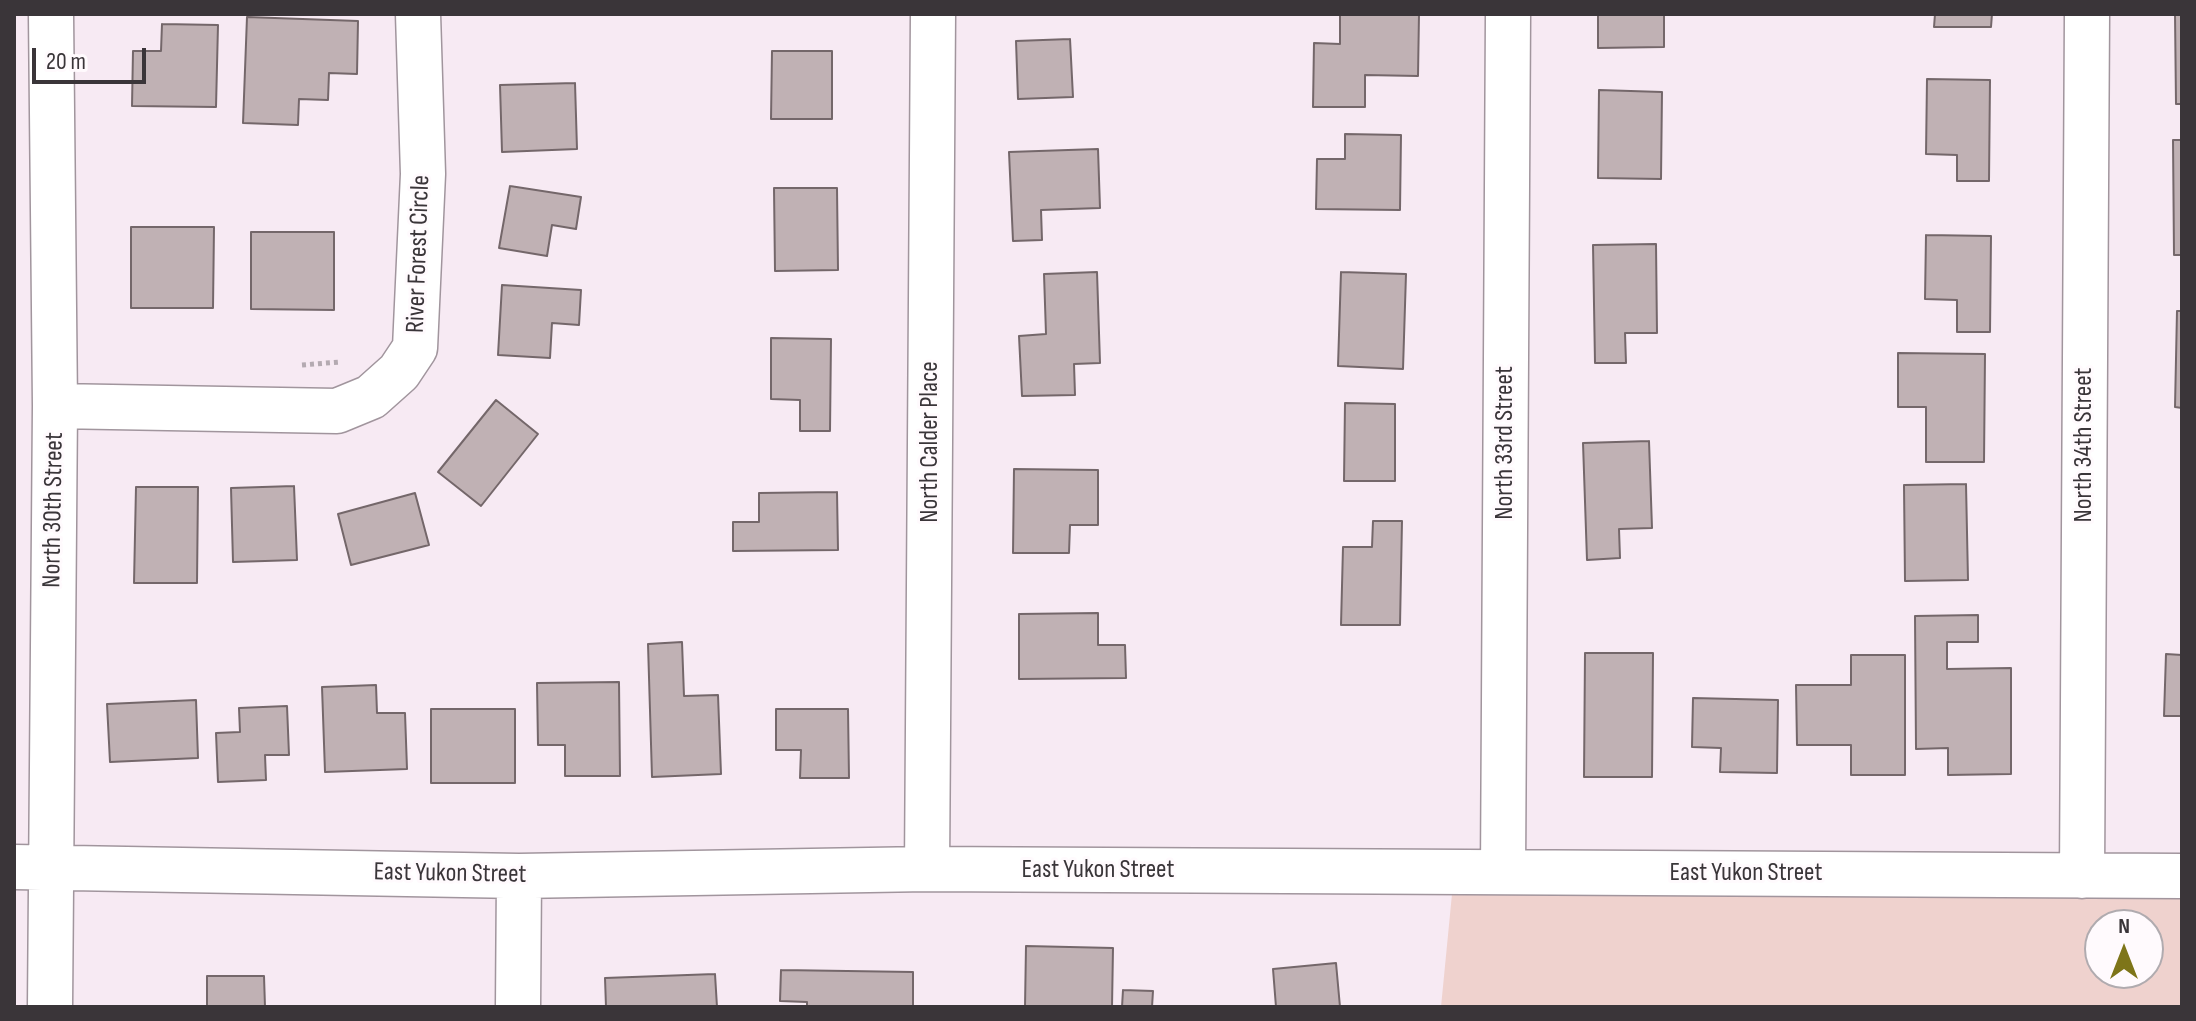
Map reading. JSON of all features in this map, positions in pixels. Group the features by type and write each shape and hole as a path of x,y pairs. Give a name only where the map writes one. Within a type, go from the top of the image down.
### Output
{"street":[{"name":"North 30th Street","path":"50,1007 32,867 55,406 51,14"},
{"name":"River Forest Circle","path":"55,406 337,411 371,397 399,372 415,348 423,174 418,14"},
{"name":"North Calder Place","path":"927,869 933,14"},
{"name":"North 33rd Street","path":"1503,872 1508,14"},
{"name":"North 34th Street","path":"2082,876 2087,14"},
{"name":"East Yukon Street","path":"32,867 519,876 927,869 2182,876"},
{"path":"518,1007 519,876"}],"path":[{"path":"290,365 348,361"}],"shaded area":[{"path":"1452,894 2182,897 2182,1007 1441,1007"}],"building":[{"path":"1340,14 1419,14 1418,76 1365,75 1365,107 1313,107 1314,43 1340,44"},
{"path":"1598,14 1664,14 1664,47 1598,48"},
{"path":"1935,14 1992,14 1991,27 1934,27"},
{"path":"2175,14 2182,14 2182,104 2176,104"},
{"path":"247,17 358,21 357,74 329,73 328,100 299,99 298,125 243,123"},
{"path":"162,24 218,25 216,107 132,106 133,51 161,51"},
{"path":"1070,39 1073,97 1018,99 1016,41"},
{"path":"772,51 832,51 832,119 771,119"},
{"path":"1927,79 1990,80 1989,181 1957,181 1957,155 1926,154"},
{"path":"575,83 577,149 502,152 500,85"},
{"path":"1599,90 1662,92 1661,179 1598,178"},
{"path":"1345,134 1401,135 1400,210 1316,209 1317,159 1345,159"},
{"path":"2173,140 2182,140 2182,255 2174,255"},
{"path":"1098,149 1100,208 1041,210 1042,240 1013,241 1009,152"},
{"path":"510,186 581,197 576,229 552,225 547,256 499,248"},
{"path":"774,188 837,188 838,270 775,271"},
{"path":"131,227 214,227 213,308 131,308"},
{"path":"251,232 334,232 334,310 251,309"},
{"path":"1926,235 1991,236 1990,332 1957,332 1957,300 1925,299"},
{"path":"1656,244 1657,333 1625,333 1626,363 1595,363 1593,245"},
{"path":"1097,272 1100,363 1074,364 1075,395 1022,396 1019,336 1046,334 1044,274"},
{"path":"1341,272 1406,274 1403,369 1338,366"},
{"path":"502,285 581,290 579,325 552,323 550,358 498,355"},
{"path":"2177,311 2182,311 2182,408 2175,407"},
{"path":"771,338 831,339 830,431 800,431 800,400 771,399"},
{"path":"1898,353 1985,354 1984,462 1926,462 1926,407 1898,407"},
{"path":"496,400 538,434 481,506 438,472"},
{"path":"1345,403 1395,404 1395,481 1344,481"},
{"path":"1649,441 1652,528 1619,529 1620,558 1587,560 1583,443"},
{"path":"1014,469 1098,470 1098,525 1070,525 1069,553 1013,553"},
{"path":"1966,484 1968,580 1905,581 1904,485"},
{"path":"294,486 297,560 233,562 231,488"},
{"path":"136,487 198,487 197,583 134,583"},
{"path":"837,492 838,550 733,551 733,522 759,522 759,493"},
{"path":"415,493 429,545 351,565 338,514"},
{"path":"1373,521 1402,521 1400,625 1341,625 1343,547 1372,547"},
{"path":"1098,613 1098,645 1125,645 1126,678 1019,679 1019,614"},
{"path":"1978,615 1978,642 1947,642 1947,669 2011,668 2011,774 1948,775 1948,748 1916,749 1915,616"},
{"path":"682,642 684,696 718,695 721,774 652,777 648,644"},
{"path":"1585,653 1653,653 1652,777 1584,777"},
{"path":"2166,654 2182,655 2182,716 2164,716"},
{"path":"1851,655 1905,655 1905,775 1851,775 1851,745 1797,745 1796,685 1851,685"},
{"path":"619,682 620,776 565,776 565,745 538,745 537,683"},
{"path":"376,685 377,713 405,713 407,769 325,772 322,687"},
{"path":"1693,698 1778,700 1777,773 1720,772 1721,748 1692,747"},
{"path":"196,700 198,758 110,762 107,704"},
{"path":"287,706 289,755 265,755 266,780 218,782 216,733 240,732 239,708"},
{"path":"431,709 515,709 515,783 431,783"},
{"path":"776,709 848,709 849,778 800,778 801,750 776,750"},
{"path":"1026,946 1113,948 1112,1007 1025,1007"},
{"path":"1336,963 1340,1007 1276,1007 1273,969"},
{"path":"781,970 913,972 913,1007 807,1007 807,1002 780,1001"},
{"path":"715,974 717,1007 606,1007 605,978"},
{"path":"207,976 264,976 265,1007 207,1007"},
{"path":"1123,990 1153,991 1152,1007 1122,1007"}]}
